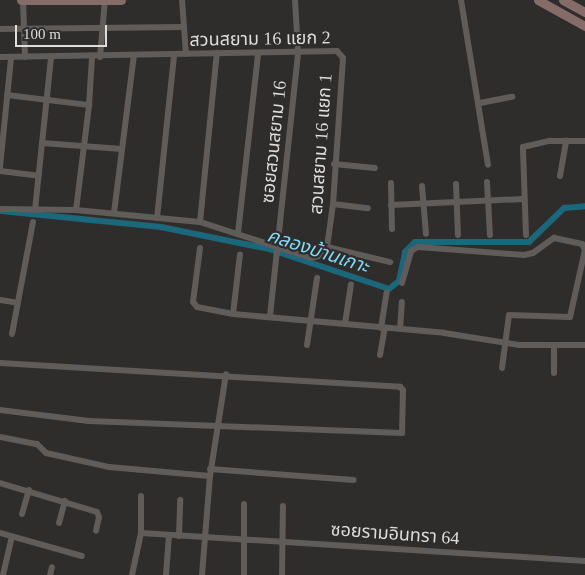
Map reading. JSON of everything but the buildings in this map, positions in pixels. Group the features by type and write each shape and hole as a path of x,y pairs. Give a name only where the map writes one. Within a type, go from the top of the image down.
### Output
{"street":[{"path":"26,57 22,0 121,0"},
{"path":"100,57 105,0"},
{"path":"182,0 186,54"},
{"name":"ซอยสวนสยาม 16","path":"270,316 298,52 295,0"},
{"path":"461,0 480,104 488,165"},
{"path":"538,0 585,26"},
{"path":"563,0 585,12"},
{"path":"0,29 184,28"},
{"name":"สวนสยาม 16 แยก 2","path":"0,57 100,57 298,52 340,54"},
{"path":"200,222 217,53"},
{"path":"238,233 258,54"},
{"name":"สวนสยาม 16 แยก 1","path":"327,247 333,204 334,164 343,58 340,54"},
{"path":"114,214 134,55"},
{"path":"157,218 174,55"},
{"path":"35,210 51,57"},
{"path":"76,210 89,105 92,57"},
{"path":"0,167 11,58"},
{"path":"7,95 89,105"},
{"path":"480,104 512,97"},
{"path":"526,235 522,199 523,147 566,141 585,141"},
{"path":"560,176 566,141"},
{"path":"42,144 122,150"},
{"path":"334,164 375,168"},
{"path":"0,172 39,176"},
{"path":"487,182 490,236"},
{"path":"391,183 392,229"},
{"path":"456,184 458,235"},
{"path":"422,186 426,234"},
{"path":"391,205 522,199"},
{"path":"333,204 368,208"},
{"path":"0,210 76,210 200,222 238,233 278,250 311,258 319,256 327,247 390,262"},
{"path":"12,334 33,222"},
{"path":"402,284 411,251 418,247 524,254 533,253 554,238 582,244 585,250 570,318 512,314 508,317 502,368"},
{"path":"200,248 193,302 197,307 232,314 400,329 504,344 585,345"},
{"path":"232,314 240,254"},
{"path":"307,345 317,278"},
{"path":"345,324 351,284"},
{"path":"380,355 387,292"},
{"path":"0,300 18,303"},
{"path":"400,329 402,302"},
{"path":"554,345 554,373"},
{"path":"0,364 226,374 402,388 402,434 89,421 0,410"},
{"path":"202,575 202,537 226,374"},
{"path":"0,437 36,444 46,453 109,467 354,480"},
{"path":"0,483 29,490 97,512 99,517 96,531"},
{"path":"22,514 29,490"},
{"path":"132,575 141,533 141,496"},
{"path":"179,536 180,500"},
{"path":"58,523 65,501"},
{"path":"244,504 244,575"},
{"path":"282,575 284,542 283,506"},
{"path":"0,533 82,556"},
{"name":"ซอยรามอินทรา 64","path":"141,533 585,561"},
{"path":"166,575 169,535"},
{"path":"3,575 12,537"},
{"path":"50,575 52,567"}],"waterway":[{"name":"คลองบ้านเกาะ","path":"1,211 161,227 269,249 389,289 399,281 405,252 415,242 529,242 564,208 585,206"}]}
